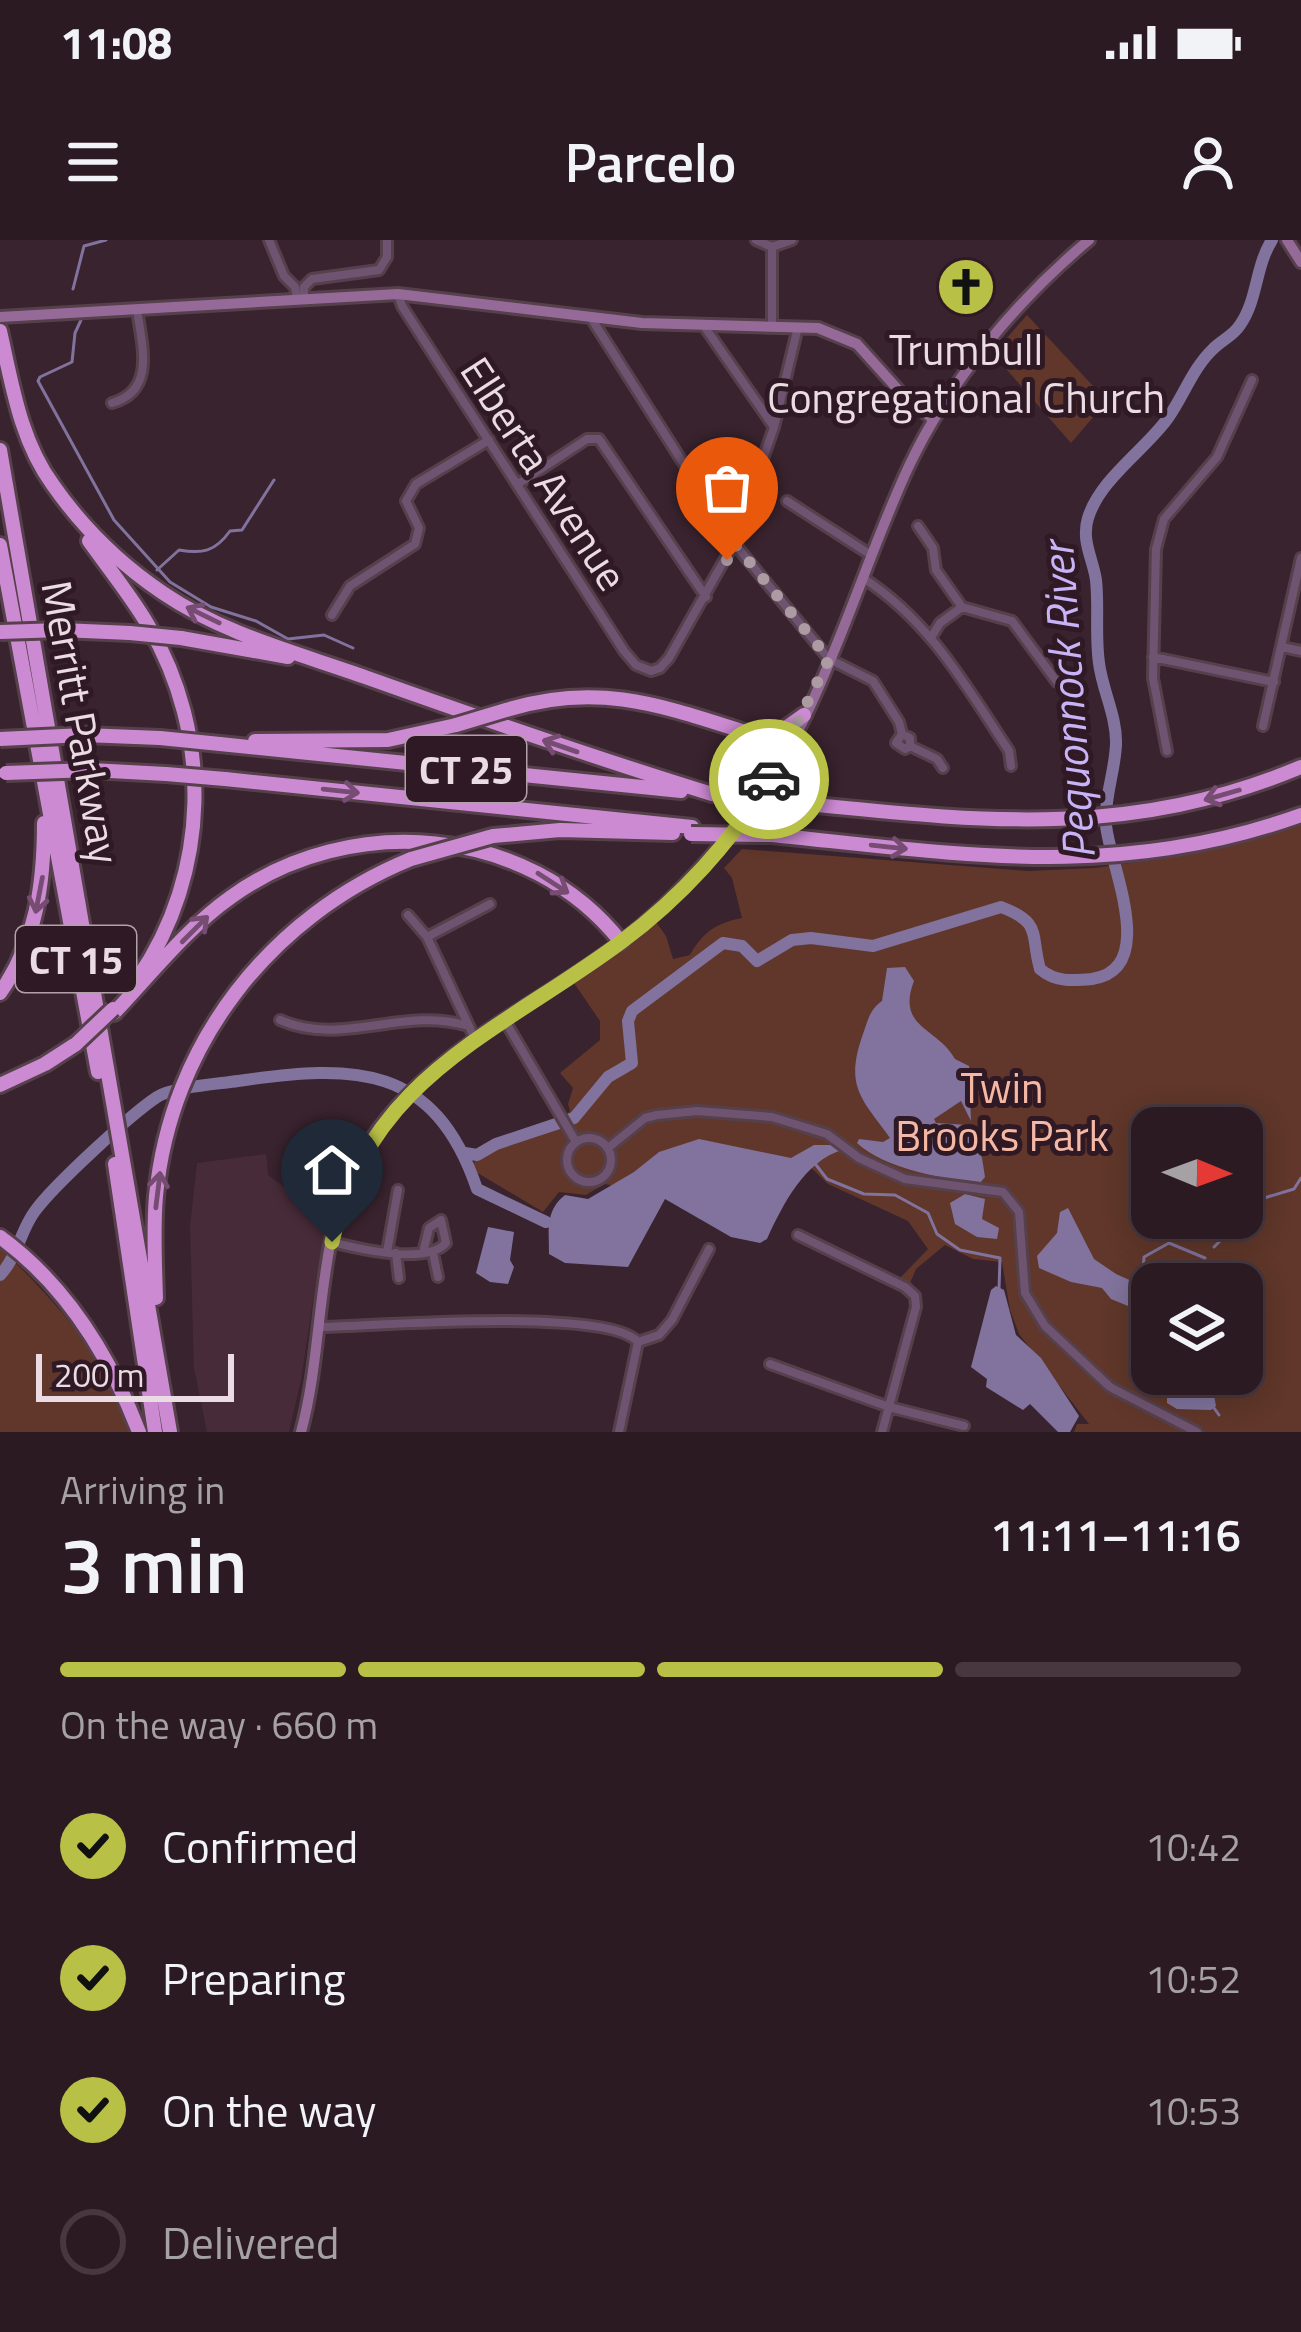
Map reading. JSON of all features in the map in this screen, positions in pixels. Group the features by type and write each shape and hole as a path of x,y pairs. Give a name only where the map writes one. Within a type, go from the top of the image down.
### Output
{"highway":[{"path":"1,334 22,426 50,482 148,625 177,688 193,760 194,820 185,880 156,950 114,1011"},
{"name":"Merritt Parkway","path":"0,450 112,1126"},
{"path":"50,482 102,545 188,608 259,639 588,756 714,794"},
{"name":"Merritt Parkway","path":"0,544 171,1432"},
{"path":"0,632 62,630 181,638 290,658 391,686"},
{"path":"220,745 280,739 388,740 551,698 598,695 738,730 774,734 803,715"},
{"path":"738,730 762,740 782,757"},
{"name":"CT 25","path":"0,739 160,738 986,821 1082,820 1141,813 1223,795 1301,767"},
{"name":"CT 25","path":"2,774 91,770 166,774 692,831 984,856 1088,859 1149,853 1234,836 1301,814"},
{"path":"0,993 22,955 39,901 44,788"},
{"path":"171,1432 154,1250 156,1195 177,1106 192,1067 228,1001 283,937 345,892 411,859 493,836 560,830 692,831"},
{"path":"0,1084 76,1044 232,896 292,863 365,844 443,844 510,860 565,890 621,942"},
{"name":"Merritt Parkway","path":"117,1152 155,1432"},
{"path":"3,1239 64,1299 100,1350 139,1432"}],"main road":[{"path":"301,1432 314,1380 332,1242 355,1166 394,1109 421,1080 621,942 682,890 747,814 803,715 933,419 1000,331 1089,240"},
{"path":"1287,240 1301,262"},
{"path":"0,317 398,294 590,317 798,327 831,332 856,344 902,394 933,419"}],"street":[{"path":"269,240 300,299"},
{"path":"300,299 312,279 379,270 387,257 387,240"},
{"path":"755,240 772,247 792,240"},
{"path":"772,247 772,327"},
{"name":"Elberta Avenue","path":"398,294 401,306 628,657 640,668 654,671 669,658 706,597"},
{"path":"112,404 127,399 143,375 137,310"},
{"path":"590,317 734,543 829,659 873,681 899,722 902,734 897,746 910,746 937,759 943,768"},
{"path":"704,326 774,427"},
{"path":"518,484 596,437 706,597 734,543 774,427 798,327"},
{"path":"1167,752 1153,678 1156,549 1164,519 1217,457 1252,380"},
{"path":"332,615 350,586 416,544 418,529 406,501 413,487 489,440"},
{"path":"787,501 873,556"},
{"path":"918,526 933,548 936,570 962,607 1012,621 1057,682"},
{"path":"1263,726 1301,558"},
{"path":"863,578 905,607 932,636 1010,751 1011,766"},
{"path":"932,636 940,622 962,607"},
{"path":"1282,647 1301,651"},
{"path":"1153,657 1274,682"},
{"path":"427,937 490,904"},
{"path":"408,915 427,937 475,1039"},
{"path":"280,1020 316,1032 392,1022 465,1025"},
{"path":"505,1021 576,1142"},
{"path":"608,1148 645,1118 751,1112 837,1138 859,1158 905,1179 1004,1192 1019,1211 1025,1293 1045,1326 1110,1387 1197,1432"},
{"path":"592,1138 608,1148 608,1171 596,1180 581,1181 567,1164 576,1142 592,1138"},
{"path":"398,1190 391,1253 399,1278"},
{"path":"799,1235 914,1296 916,1307 882,1432"},
{"path":"332,1242 391,1253 428,1253 438,1277"},
{"path":"638,1342 658,1335 672,1320 709,1249"},
{"path":"321,1327 560,1324 622,1330 638,1342"},
{"path":"619,1432 638,1342"},
{"path":"770,1364 889,1407 964,1426"}],"shaded area":[{"path":"905,967 914,981 910,1009 914,1018 955,1059 969,1066 972,1083 983,1090 970,1097 971,1121 961,1101 934,1119 968,1125 982,1158 985,1177 980,1183 899,1166 857,1143 859,1139 883,1142 890,1138 859,1091 855,1067 868,1020 882,1001 887,968"},
{"path":"699,1139 791,1158 814,1145 840,1145 842,1150 806,1174 767,1239 760,1243 731,1237 665,1199 628,1267 565,1263 549,1254 551,1214 565,1195 588,1199 659,1152"},
{"path":"266,1154 268,1175 299,1198 334,1197 301,1380 289,1432 207,1432 194,1368 190,1227 197,1163"},
{"path":"965,1194 985,1199 982,1219 999,1228 997,1239 977,1237 955,1224 950,1203"},
{"path":"1068,1208 1094,1259 1131,1281 1131,1307 1111,1299 1102,1288 1071,1282 1039,1268 1037,1256 1057,1233 1060,1212"},
{"path":"488,1227 514,1232 510,1260 514,1267 508,1284 490,1282 476,1273"},
{"path":"996,1286 1004,1290 1016,1335 1041,1358 1079,1416 1070,1432 1058,1432 1030,1404 1023,1410 986,1387 987,1379 971,1367"},
{"path":"1167,1395 1214,1395 1216,1406 1211,1410 1177,1409 1167,1403"}],"green space":[{"path":"1027,315 1107,401 1071,443 993,354"},
{"name":"Twin Brooks Park","path":"1301,819 1301,1432 1074,1432 1077,1424 1089,1424 1019,1334 1002,1262 973,1259 945,1245 916,1269 910,1283 900,1278 928,1249 908,1221 828,1184 804,1161 604,1184 586,1195 559,1192 543,1212 476,1172 473,1163 480,1156 560,1121 570,1111 573,1088 560,1073 600,1040 600,1021 574,983 656,922 673,959 690,955 718,926 742,918 732,878 724,868 742,849 1028,871 1161,859"},
{"path":"0,1248 59,1309 94,1355 129,1432 0,1432"}],"waterway":[{"path":"73,289 84,246 106,240"},
{"name":"Pequonnock River","path":"465,1153 477,1155 574,1118 608,1077 632,1063 628,1021 632,1011 723,943 742,946 757,961 792,940 873,946 1001,907 1029,924 1040,969 1046,973 1078,980 1112,971 1123,956 1126,912 1106,825 1116,734 1099,663 1088,518 1102,490 1168,418 1206,356 1240,325 1272,240"},
{"path":"81,320 72,362 38,381 114,520 170,582 211,607 256,621 288,639 324,635 353,648"},
{"path":"157,570 179,550 208,550 230,531 242,530 274,480"},
{"name":"Pequonnock River","path":"0,1275 45,1199 157,1097 184,1088 280,1076 353,1074 385,1081 413,1095 438,1117 459,1147 477,1189 546,1222"},
{"path":"813,1161 827,1179 864,1194 895,1195 928,1213 937,1234 960,1250 1000,1258 999,1289"},
{"path":"1214,1247 1224,1237 1240,1234 1254,1201 1294,1189 1301,1178"},
{"path":"1144,1263 1144,1257 1169,1243 1205,1258"},
{"path":"1214,1408 1219,1415"}],"way so far":[{"path":"727,560 734,543 829,659 769,779"}],"place":[{"name":"Trumbull Congregational Church","path":"966,287"}],"route":[{"path":"332,1242 355,1166 384,1121 421,1080 651,918 682,890 747,814 769,779"}]}
